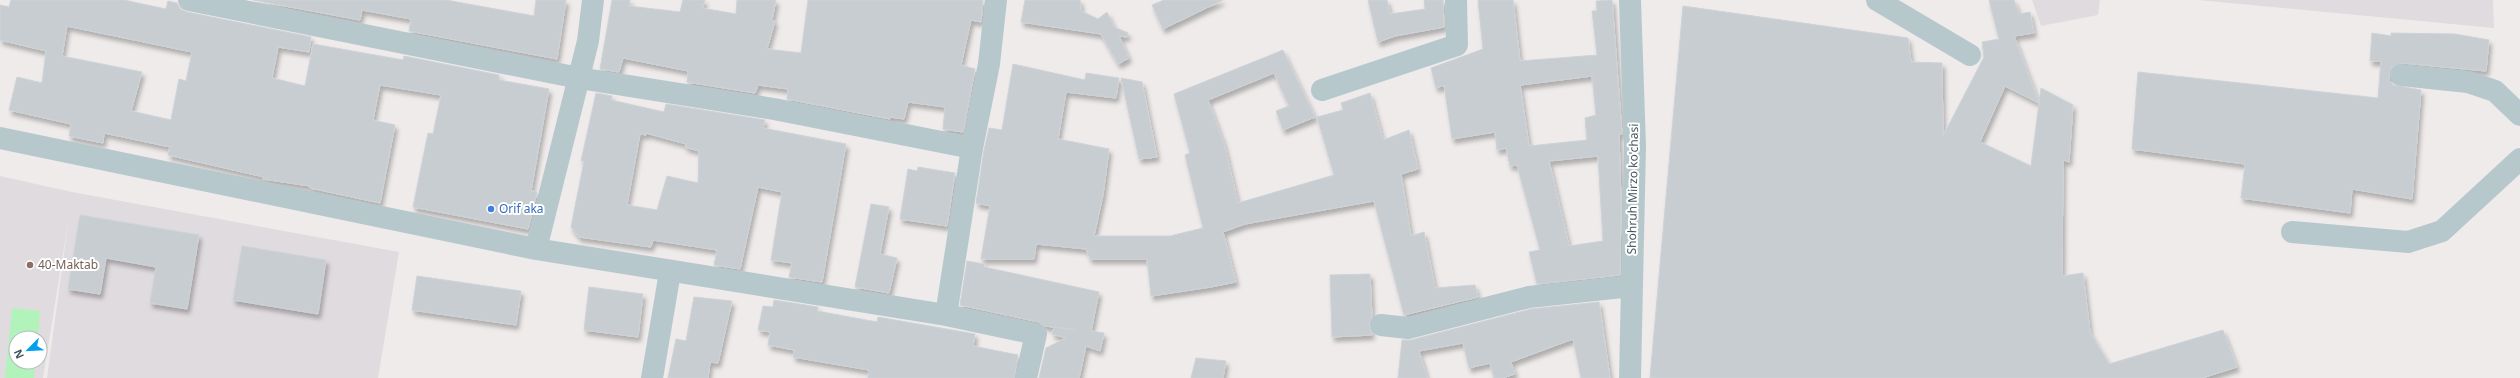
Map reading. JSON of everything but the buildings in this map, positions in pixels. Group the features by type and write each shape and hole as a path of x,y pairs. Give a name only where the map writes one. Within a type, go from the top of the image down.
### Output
{"street":[{"path":"189,0 579,78 774,109 972,148"},
{"path":"536,249 588,41 593,0"},
{"path":"946,315 972,148 990,64 996,0"},
{"path":"1322,90 1457,45 1456,0"},
{"name":"Shohruh Mirzo ko'chasi","path":"1630,0 1635,146 1630,378"},
{"path":"1877,0 1970,55"},
{"path":"2401,75 2468,82 2495,91 2520,116"},
{"path":"0,138 536,249 670,272 946,315 1036,334 1026,378"},
{"path":"2292,232 2408,242 2442,230 2520,159"},
{"path":"652,378 670,272"},
{"path":"1382,326 1408,328 1529,297 1632,286"}],"shaded area":[{"path":"2032,0 2100,0 2098,15 2041,26"},
{"path":"2198,0 2493,0 2494,28"},
{"path":"0,176 72,192 399,252 378,378 47,378 69,217 48,347 48,330 8,330 8,370 44,370 43,378 0,378"}],"green space":[{"path":"12,308 40,311 39,330 10,330"},
{"path":"8,348 8,370 34,370 34,378 5,378"}],"place":[{"name":"Orif aka","path":"491,209"},
{"name":"40-Maktab","path":"30,265"}]}
